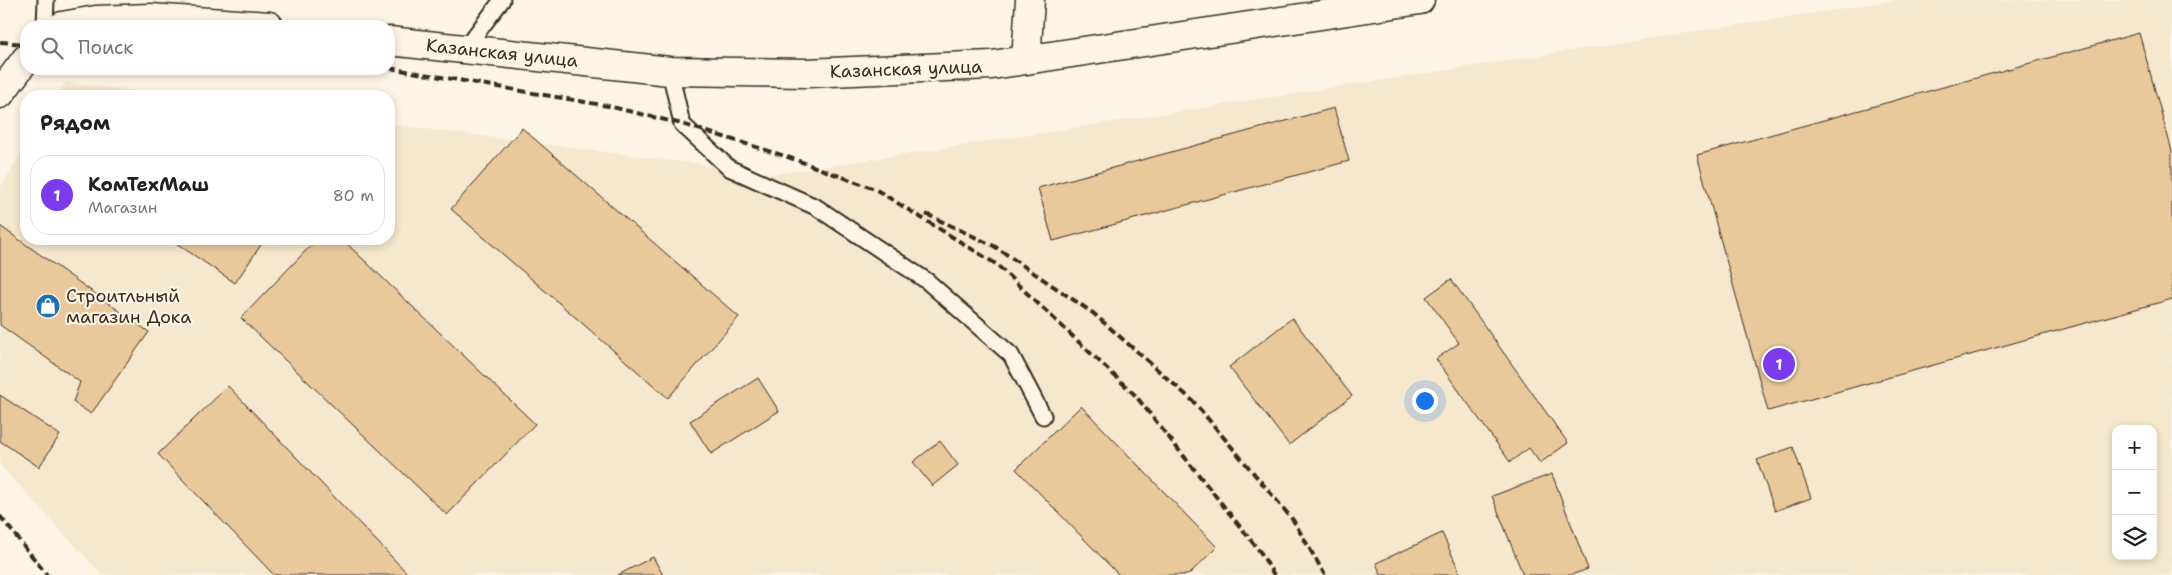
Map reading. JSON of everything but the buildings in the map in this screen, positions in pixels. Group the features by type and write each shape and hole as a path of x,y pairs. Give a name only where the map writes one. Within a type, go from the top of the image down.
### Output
{"main road":[{"path":"1026,60 1030,0"},
{"name":"Казанская улица","path":"395,41 464,50 670,71 807,73 992,65 1420,0"},
{"path":"96,20 150,18 180,20"},
{"path":"0,94 20,67"}],"lane":[{"path":"45,20 46,0"},
{"path":"464,50 502,0"},
{"path":"670,71 682,124 729,168 816,207 927,281 1012,355 1043,416"}],"shaded area":[{"path":"1897,0 2172,0 2172,575 102,575 0,465 0,188 20,156 20,245 395,245 395,125 776,174"},
{"path":"66,82 128,90 61,90"}],"railway":[{"path":"0,42 20,44"},
{"path":"395,69 608,106 682,124 785,156 875,189 996,264 1135,395 1261,553 1274,575"},
{"path":"926,214 994,246 1093,313 1193,401 1293,520 1325,575"},
{"path":"0,516 47,575"}],"place":[{"name":"Строитльный магазин Дока","path":"48,306"},
{"name":"КомТехМаш","path":"1779,364"}]}
